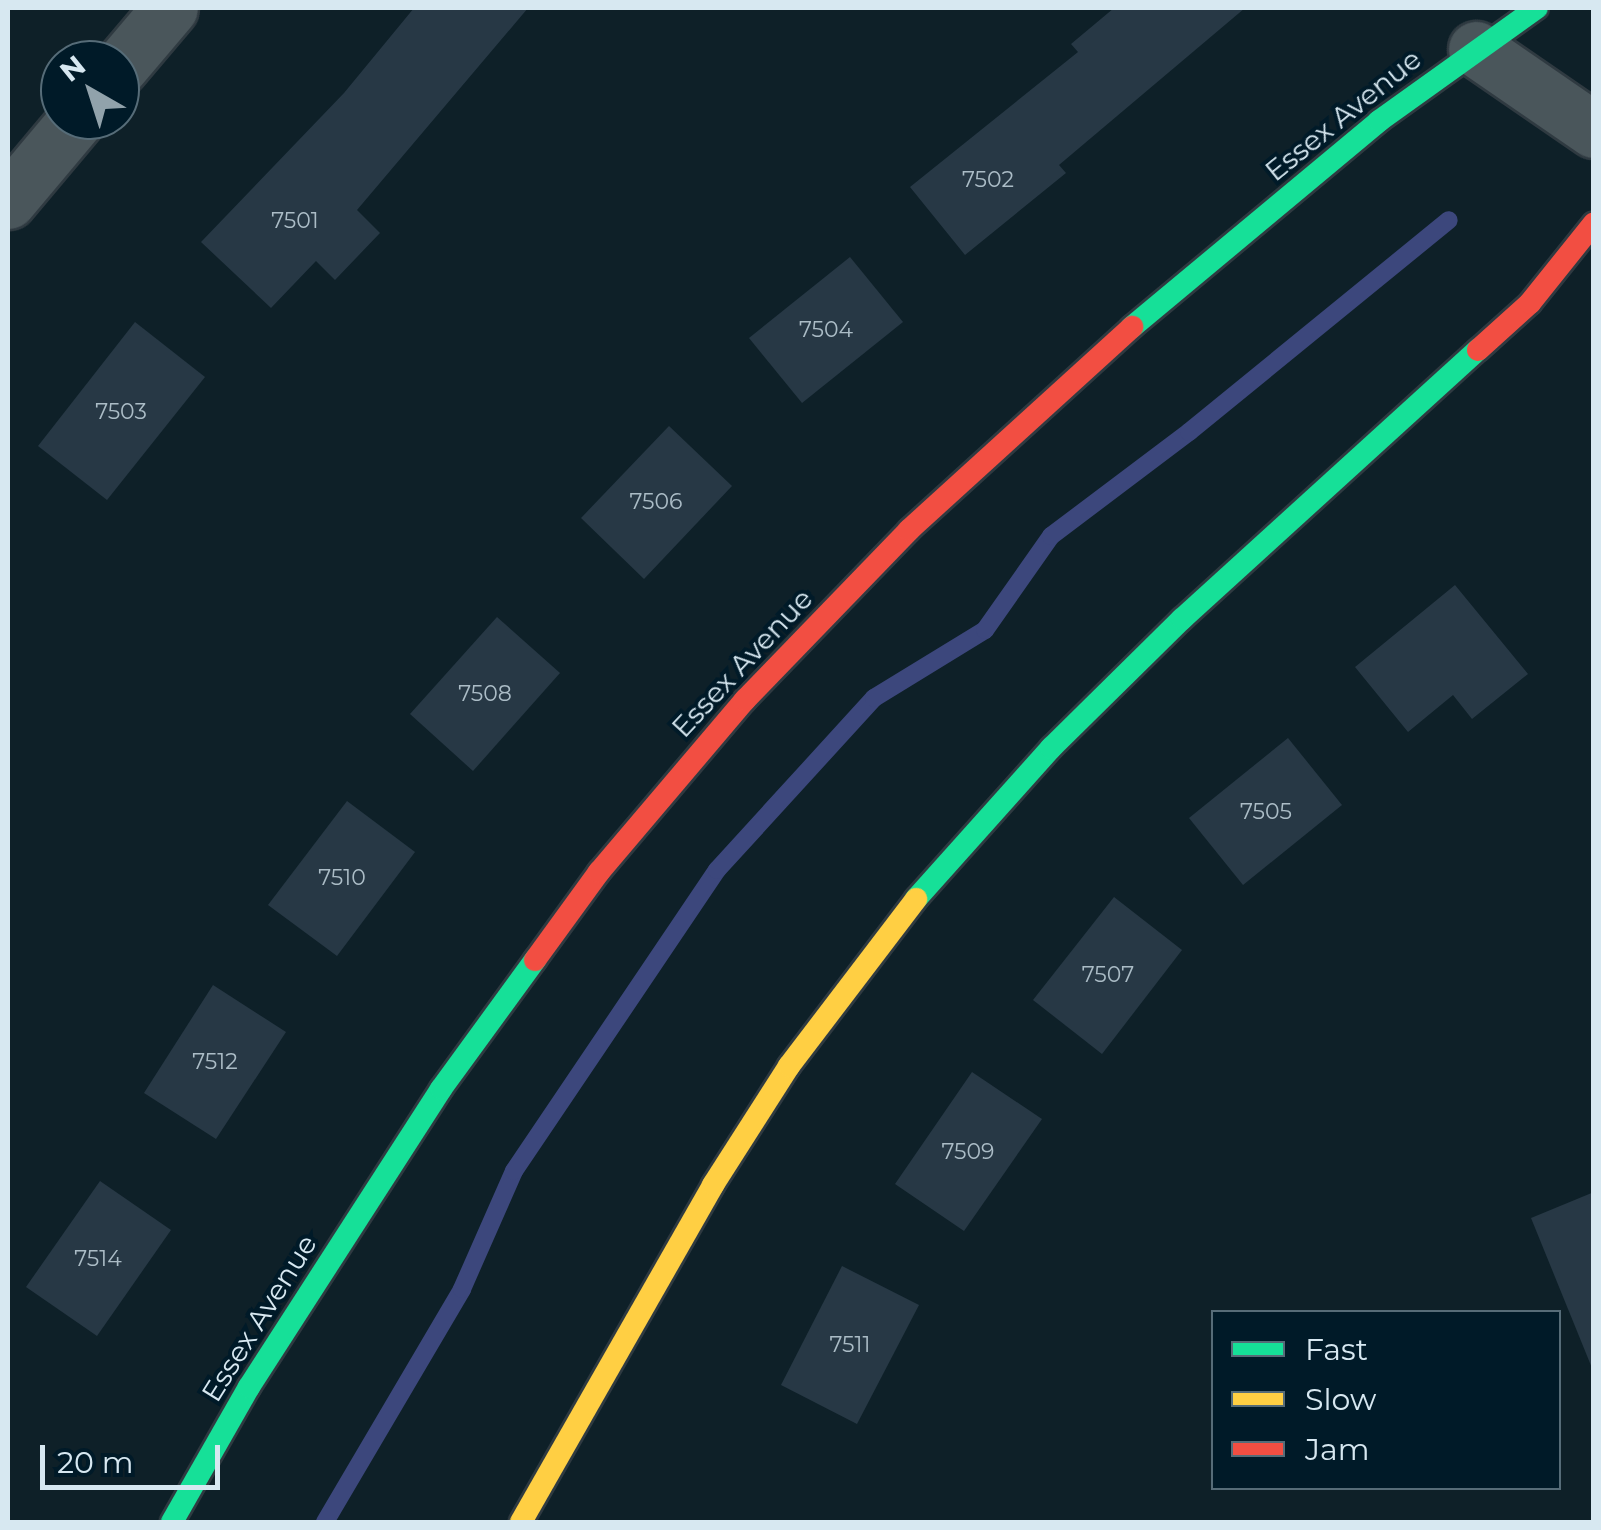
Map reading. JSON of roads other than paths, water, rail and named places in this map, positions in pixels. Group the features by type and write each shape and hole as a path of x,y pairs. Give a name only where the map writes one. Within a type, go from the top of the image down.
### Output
{"street":[{"path":"140,43 170,8"},
{"name":"Essex Avenue","path":"172,1522 250,1387 440,1089 599,872 745,700 908,530 1121,336 1379,121 1537,8"},
{"path":"1476,49 1594,130"},
{"path":"8,201 59,140"},
{"path":"521,1522 723,1170 789,1066 899,918 1051,748 1182,619 1530,303 1594,223"}],"waterway":[{"path":"325,1522 462,1289 514,1171 717,870 874,698 985,630 1051,536 1189,432 1449,220"}]}
